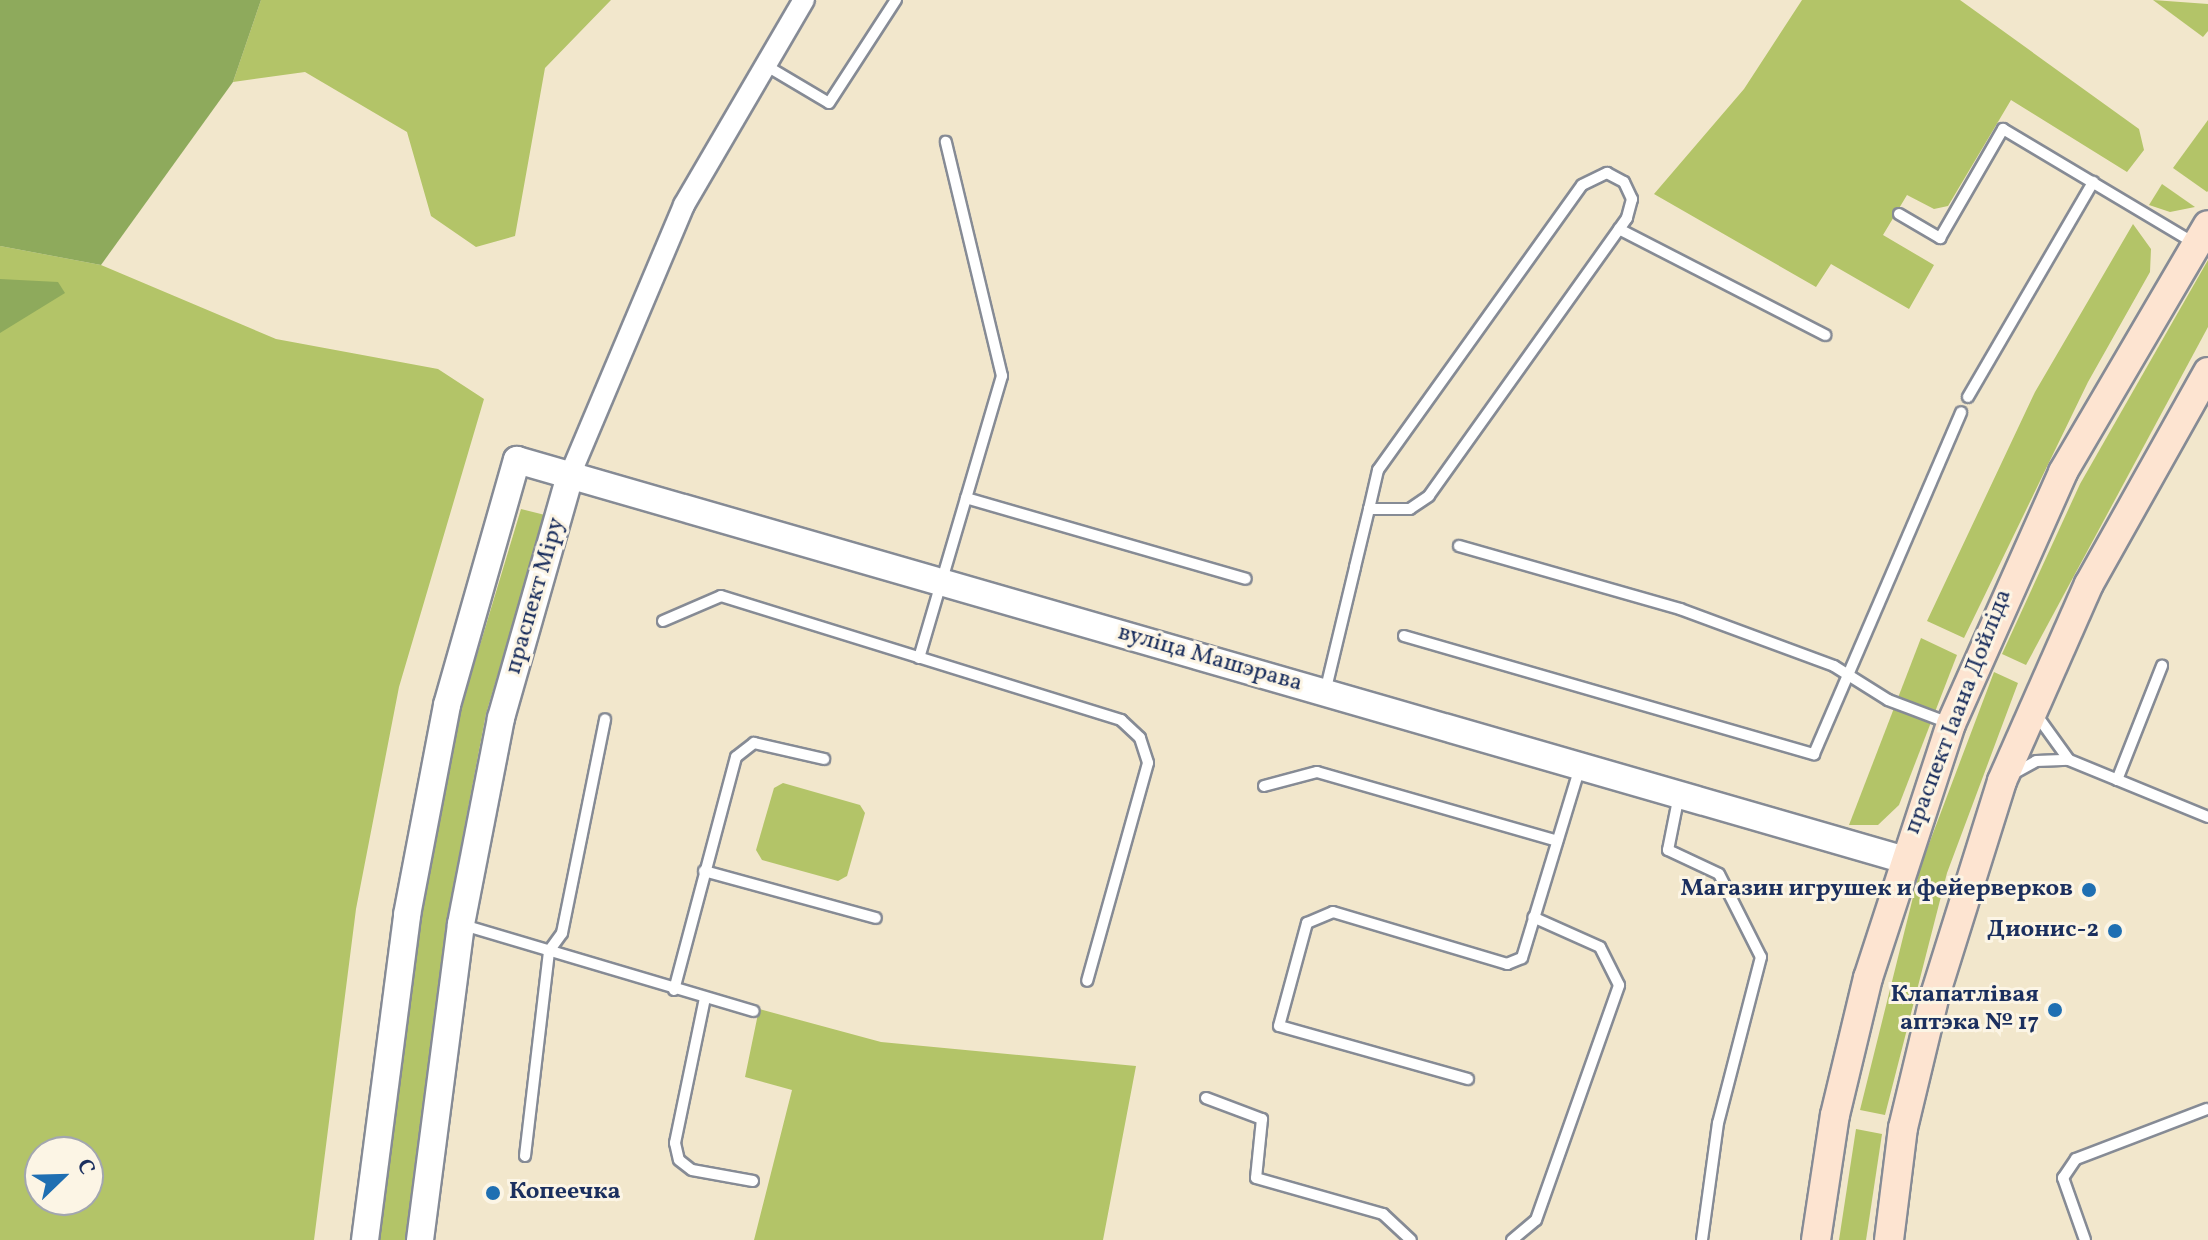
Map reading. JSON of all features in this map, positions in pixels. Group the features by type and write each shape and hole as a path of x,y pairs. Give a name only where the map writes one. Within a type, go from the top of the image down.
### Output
{"main road":[{"name":"праспект Іаана Дойліда","path":"1816,1240 1835,1115 1902,859 1951,724 2063,472 2202,235"},
{"path":"1889,1240 1903,1128 1935,995 2002,781 2089,584 2208,372"}],"street":[{"name":"праспект Міру","path":"420,1240 461,924 501,718 570,475 684,205 804,0"},
{"name":"вуліца Машэрава","path":"365,1240 407,915 447,705 517,460 1902,859"}],"lane":[{"path":"765,65 829,103 896,0"},
{"path":"1899,214 1940,238 2003,129 2093,182 2202,235"},
{"path":"919,658 1002,376 1001,350 946,142"},
{"path":"1325,692 1378,470 1589,178 1617,176 1630,190 1631,209 1429,496 1410,509 1369,509"},
{"path":"1968,397 2093,182"},
{"path":"1619,229 1825,335"},
{"path":"1404,636 1814,754 1845,673 1961,412"},
{"path":"966,498 1246,579"},
{"path":"1459,546 1680,609 1845,673 1888,700 1951,724"},
{"path":"663,621 721,596 1121,720 1140,738 1148,763 1087,981"},
{"path":"2117,780 2162,666"},
{"path":"2035,701 2045,735 2069,760 2208,817"},
{"path":"525,1156 549,951 562,933 605,719"},
{"path":"674,990 704,871 743,747 767,745 824,759"},
{"path":"2002,781 2036,761 2069,760"},
{"path":"1468,1079 1279,1026 1307,923 1333,912 1507,964 1522,958 1581,765"},
{"path":"1264,786 1317,772 1557,841"},
{"path":"1680,793 1668,850 1719,874 1761,957 1718,1123 1702,1240"},
{"path":"704,871 876,918"},
{"path":"1512,1240 1536,1220 1619,985 1600,947 1533,917"},
{"path":"461,924 674,990 754,1011"},
{"path":"705,998 675,1143 679,1160 692,1170 753,1181"},
{"path":"1206,1098 1262,1119 1256,1178 1383,1214 1411,1240"},
{"path":"2085,1240 2063,1178 2076,1159 2207,1109"}],"green space":[{"path":"0,0 261,0 233,82 101,265 0,246"},
{"path":"261,0 611,0 545,68 515,236 476,247 431,216 407,132 305,72 233,82"},
{"path":"1802,0 1960,0 2139,129 2144,150 2127,172 2011,100 1948,206 1934,209 1907,195 1883,235 1934,265 1909,309 1831,264 1816,287 1654,194 1744,89"},
{"path":"2153,0 2208,4 2208,31 2203,37"},
{"path":"2208,120 2208,191 2207,192 2173,168"},
{"path":"2162,184 2195,207 2170,212 2149,205"},
{"path":"2133,224 2151,249 2150,272 2088,382 1964,638 1927,621 2035,392"},
{"path":"0,246 101,265 276,339 438,369 484,399 399,687 356,909 314,1240 0,1240"},
{"path":"2208,260 2208,327 2026,665 2002,654 2080,484"},
{"path":"0,279 58,282 65,293 0,333"},
{"path":"521,509 545,515 486,714 446,924 405,1240 379,1240 421,918 461,708"},
{"path":"1921,638 1957,655 1899,805 1878,825 1849,825"},
{"path":"1994,672 2018,683 1947,873 1885,1115 1860,1110 1921,865"},
{"path":"783,783 860,805 865,813 847,876 838,881 762,860 756,850 774,788"},
{"path":"759,1009 881,1042 1136,1066 1103,1240 754,1240 792,1090 745,1077"},
{"path":"1856,1129 1882,1134 1866,1240 1839,1240"}],"place":[{"name":"Магазин игрушек и фейерверков","path":"2089,890"},
{"name":"Дионис-2","path":"2115,931"},
{"name":"Клапатлівая аптэка № 17","path":"2055,1010"},
{"name":"Копеечка","path":"493,1193"}]}
